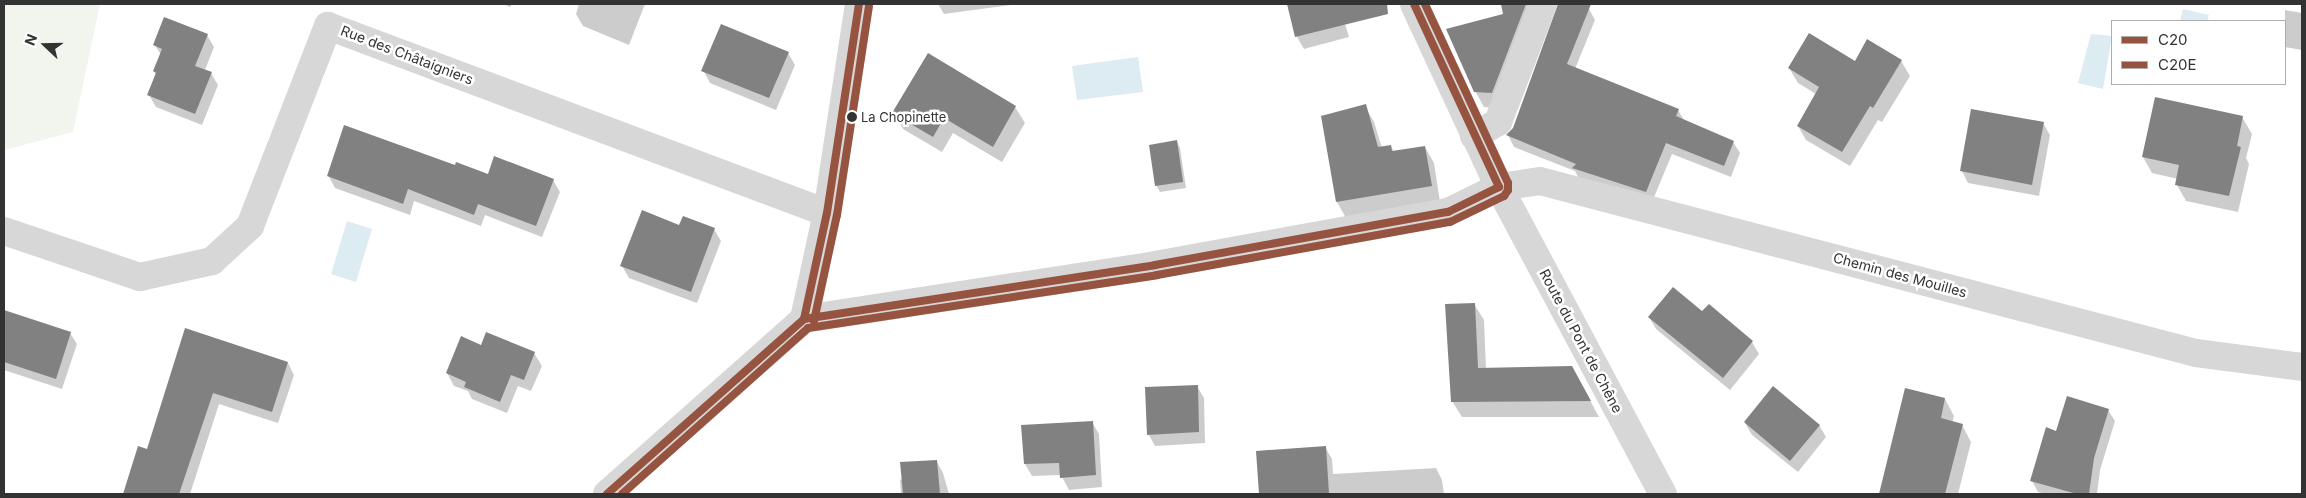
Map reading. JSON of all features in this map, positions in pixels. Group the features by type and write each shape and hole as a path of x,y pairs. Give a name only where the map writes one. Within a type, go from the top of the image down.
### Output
{"street":[{"path":"607,494 804,319 827,213 859,4"},
{"name":"Route du Pont de Chêne","path":"1414,4 1498,187 1664,494"},
{"path":"1474,136 1498,122 1544,4"},
{"name":"Rue des Châtaigniers","path":"4,231 140,277 212,261 250,226 328,26 827,213"},
{"name":"Chemin des Mouilles","path":"804,319 1155,265 1448,212 1498,187 1540,181 2196,353 2302,367"}],"shaded area":[{"path":"4,4 100,4 73,132 4,150"},
{"path":"2183,9 2209,15 2207,20 2180,20"},
{"path":"2091,34 2111,36 2103,89 2078,83"},
{"path":"1138,57 1143,92 1077,100 1072,66"},
{"path":"347,221 372,229 356,282 331,274"}],"building":[{"path":"1287,4 1387,4 1388,14 1295,37"},
{"path":"1501,4 1526,4 1492,93 1474,92 1446,29 1503,14"},
{"path":"1558,4 1591,4 1567,64 1679,109 1676,116 1734,141 1724,166 1666,143 1646,192 1572,168 1576,164 1506,135 1513,128"},
{"path":"164,17 208,34 195,66 212,72 195,114 147,95 156,73 153,71 162,49 153,45"},
{"path":"721,24 789,52 769,98 701,71"},
{"path":"1809,33 1855,61 1867,39 1902,60 1873,108 1870,106 1842,152 1797,126 1819,87 1788,68"},
{"path":"928,53 1016,106 993,147 944,118 933,137 892,113"},
{"path":"2155,97 2243,116 2237,146 2241,147 2229,196 2175,185 2179,165 2142,157"},
{"path":"1366,104 1378,147 1391,145 1392,151 1425,146 1432,186 1336,202 1321,116"},
{"path":"1971,109 2044,122 2032,185 1960,171"},
{"path":"344,125 455,165 456,162 488,174 494,156 554,179 536,226 478,204 474,215 408,189 403,204 327,176"},
{"path":"1177,140 1183,182 1155,186 1149,145"},
{"path":"642,210 679,225 683,216 715,228 691,292 620,266"},
{"path":"1673,287 1702,311 1709,304 1753,341 1723,378 1648,317"},
{"path":"1475,303 1478,368 1572,366 1591,401 1451,402 1445,304"},
{"path":"4,310 71,332 56,379 4,362"},
{"path":"185,328 288,362 272,412 213,393 179,494 123,494 138,446 147,449"},
{"path":"486,332 535,352 524,380 511,375 500,402 464,387 466,382 446,373 461,336 481,345"},
{"path":"1198,385 1199,432 1147,435 1145,387"},
{"path":"1773,386 1820,425 1790,461 1744,422"},
{"path":"1905,388 1945,398 1941,418 1963,424 1945,494 1879,494"},
{"path":"2067,396 2109,409 2094,458 2089,494 2077,494 2030,481 2046,427 2056,431"},
{"path":"1093,421 1096,475 1060,478 1059,463 1024,464 1021,425"},
{"path":"1326,446 1329,494 1259,494 1256,451"},
{"path":"937,460 940,494 903,494 900,462"}],"transit line":[{"name":"C20","path":"804,319 827,213 859,4"},
{"name":"C20","path":"607,494 804,319 1155,265 1448,212 1499,187 1414,4"},
{"name":"C20E","path":"622,494 808,328 1157,275 1450,222 1504,196 1508,190 1508,183 1425,4"},
{"name":"C20E","path":"814,321 837,215 869,6"}],"place":[{"name":"La Chopinette","path":"852,117"}]}
